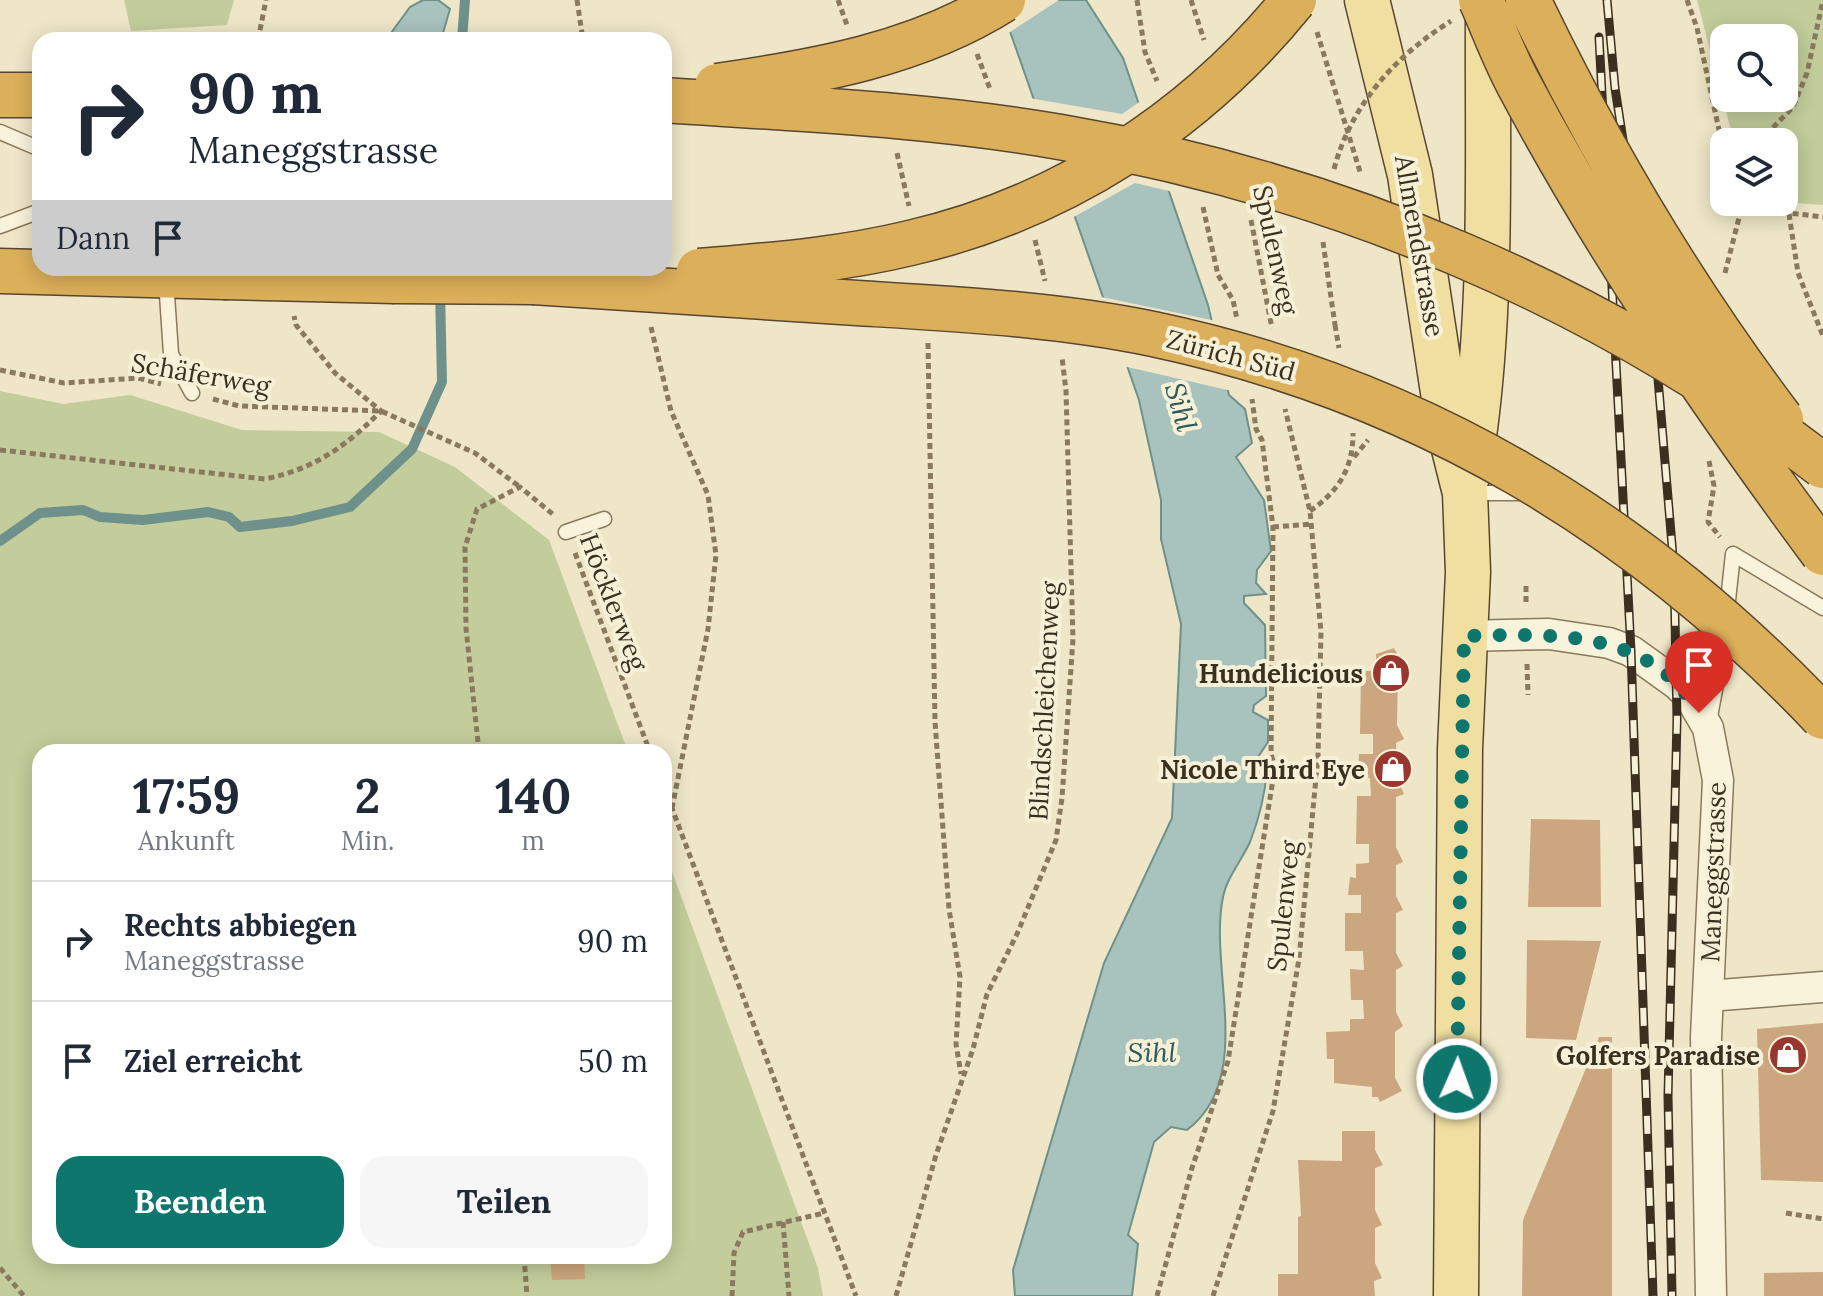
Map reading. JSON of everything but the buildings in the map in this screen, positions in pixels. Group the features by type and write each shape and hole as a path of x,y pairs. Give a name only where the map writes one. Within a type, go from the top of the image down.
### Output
{"highway":[{"path":"672,91 768,79 867,58 940,33 1003,0"},
{"path":"672,273 839,257 910,243 983,221 1090,174 1146,139 1240,60 1294,0"},
{"path":"1528,0 1564,76 1641,213 1753,383 1823,476"},
{"path":"1476,5 1631,277 1686,363 1823,553"},
{"path":"0,95 32,95"},
{"path":"672,101 898,117 1018,130 1134,151 1302,196 1416,236 1592,317 1736,401 1823,466"},
{"path":"0,271 32,272"},
{"path":"195,276 533,282 638,276"},
{"name":"Zürich Süd","path":"533,282 978,311 1065,320 1150,333 1234,353 1317,379 1399,411 1476,448 1602,524 1694,594 1823,717"}],"main road":[{"name":"Allmendstrasse","path":"1367,0 1410,175 1448,425 1465,493 1468,572 1464,636 1454,1156 1456,1296"},
{"name":"Allmendstrasse","path":"1465,493 1479,412 1487,183 1476,5"}],"street":[{"name":"Maneggstrasse","path":"1464,636 1549,634 1609,643 1631,651 1677,684 1690,697 1708,728 1719,792 1708,996 1711,1296"},
{"path":"1708,996 1823,987"}],"lane":[{"path":"0,132 32,146"},
{"path":"0,226 32,214"},
{"path":"166,276 171,354 192,393"},
{"path":"371,276 395,281"},
{"path":"1465,493 1527,493"},
{"path":"566,532 604,519"},
{"path":"1708,728 1723,647 1733,554 1823,608"}],"path":[{"path":"260,32 266,0"},
{"path":"577,0 582,32"},
{"path":"838,0 850,34"},
{"path":"1137,0 1145,52 1162,94"},
{"path":"1191,0 1206,49"},
{"path":"1687,0 1697,28 1719,128"},
{"path":"1773,128 1793,107 1807,73 1823,0"},
{"path":"1332,175 1346,134 1373,88 1411,49 1476,5"},
{"path":"975,49 991,93"},
{"path":"895,143 910,209"},
{"path":"1200,193 1218,275 1233,300 1239,329"},
{"path":"1798,215 1823,217"},
{"path":"1789,216 1798,273 1823,336"},
{"name":"Spulenweg","path":"1251,217 1273,333"},
{"path":"1031,225 1046,285"},
{"path":"1323,229 1335,325"},
{"path":"0,450 265,479 292,473 347,445 381,411 335,373 296,325 293,311"},
{"path":"650,323 671,411 708,495 716,555 708,629 672,808 856,1296"},
{"path":"928,339 935,722 949,909 960,977 956,1044 962,1078"},
{"name":"Blindschleichenweg","path":"896,1296 915,1220 973,1049 987,994 1017,934 1056,840 1062,798 1073,639 1066,391 1060,345"},
{"name":"Schäferweg","path":"0,370 64,383 138,378 239,406 381,411 475,453 520,487"},
{"path":"1157,1296 1192,1168 1228,1061 1275,767 1271,754 1273,527 1262,440 1256,429 1250,385"},
{"name":"Spulenweg","path":"1213,1296 1273,1111 1299,959 1318,756 1321,632 1310,511 1284,402"},
{"path":"1310,511 1333,494 1353,458"},
{"path":"478,744 466,628 465,547 477,509 520,487"},
{"name":"Höcklerweg","path":"520,487 552,512 566,532 647,744"},
{"path":"1273,527 1311,524"},
{"path":"732,1296 734,1253 743,1232 824,1213"},
{"path":"1786,1213 1823,1219"},
{"path":"783,1222 789,1296"},
{"path":"525,1264 527,1296"},
{"path":"0,1268 24,1296"}],"green space":[{"path":"124,0 234,0 227,25 131,31"},
{"path":"1697,0 1823,0 1823,205 1798,203 1798,128 1730,128 1726,112 1798,112 1798,24 1710,24 1710,50"},
{"path":"0,391 63,404 130,395 242,430 379,432 455,467 549,540 625,744 32,744 32,1264 672,1264 672,872 818,1268 823,1296 0,1296"}],"water":[{"path":"423,0 438,0 450,9 443,32 392,32 410,7"},
{"name":"Sihl","path":"999,0 1086,0 1123,58 1208,305 1229,395 1245,409 1252,443 1236,457 1264,500 1271,551 1257,570 1256,583 1266,594 1244,596 1244,603 1265,625 1266,696 1254,705 1253,712 1268,720 1268,742 1254,763 1267,770 1253,833 1223,897 1220,926 1225,1052 1220,1081 1208,1108 1187,1130 1171,1127 1154,1142 1128,1235 1138,1244 1132,1296 1015,1296 1013,1270 1104,963 1172,818 1181,624 1161,539 1161,500 1139,400"}],"pier":[{"path":"995,0 1059,0 1007,34"},
{"path":"1029,98 1122,114 1142,100 1173,192 1135,183 1070,219"},
{"path":"1097,296 1216,321 1232,391 1123,366"}],"waterway":[{"path":"463,32 465,0"},
{"path":"0,541 40,513 83,510 100,517 143,520 208,512 229,517 240,527 292,521 350,507 412,449 442,382 440,290"}],"railway":[{"path":"1607,0 1615,88 1656,355 1674,569 1677,719 1668,1096 1672,1296"},
{"path":"1599,37 1631,651 1653,1296"}],"place":[{"name":"Hundelicious","path":"1391,673"},
{"name":"Nicole Third Eye","path":"1393,769"},
{"name":"Golfers Paradise","path":"1788,1055"}],"route":[{"path":"1457,1079 1464,636 1549,634 1609,643 1631,651 1666,674 1690,697 1699,713"}]}
